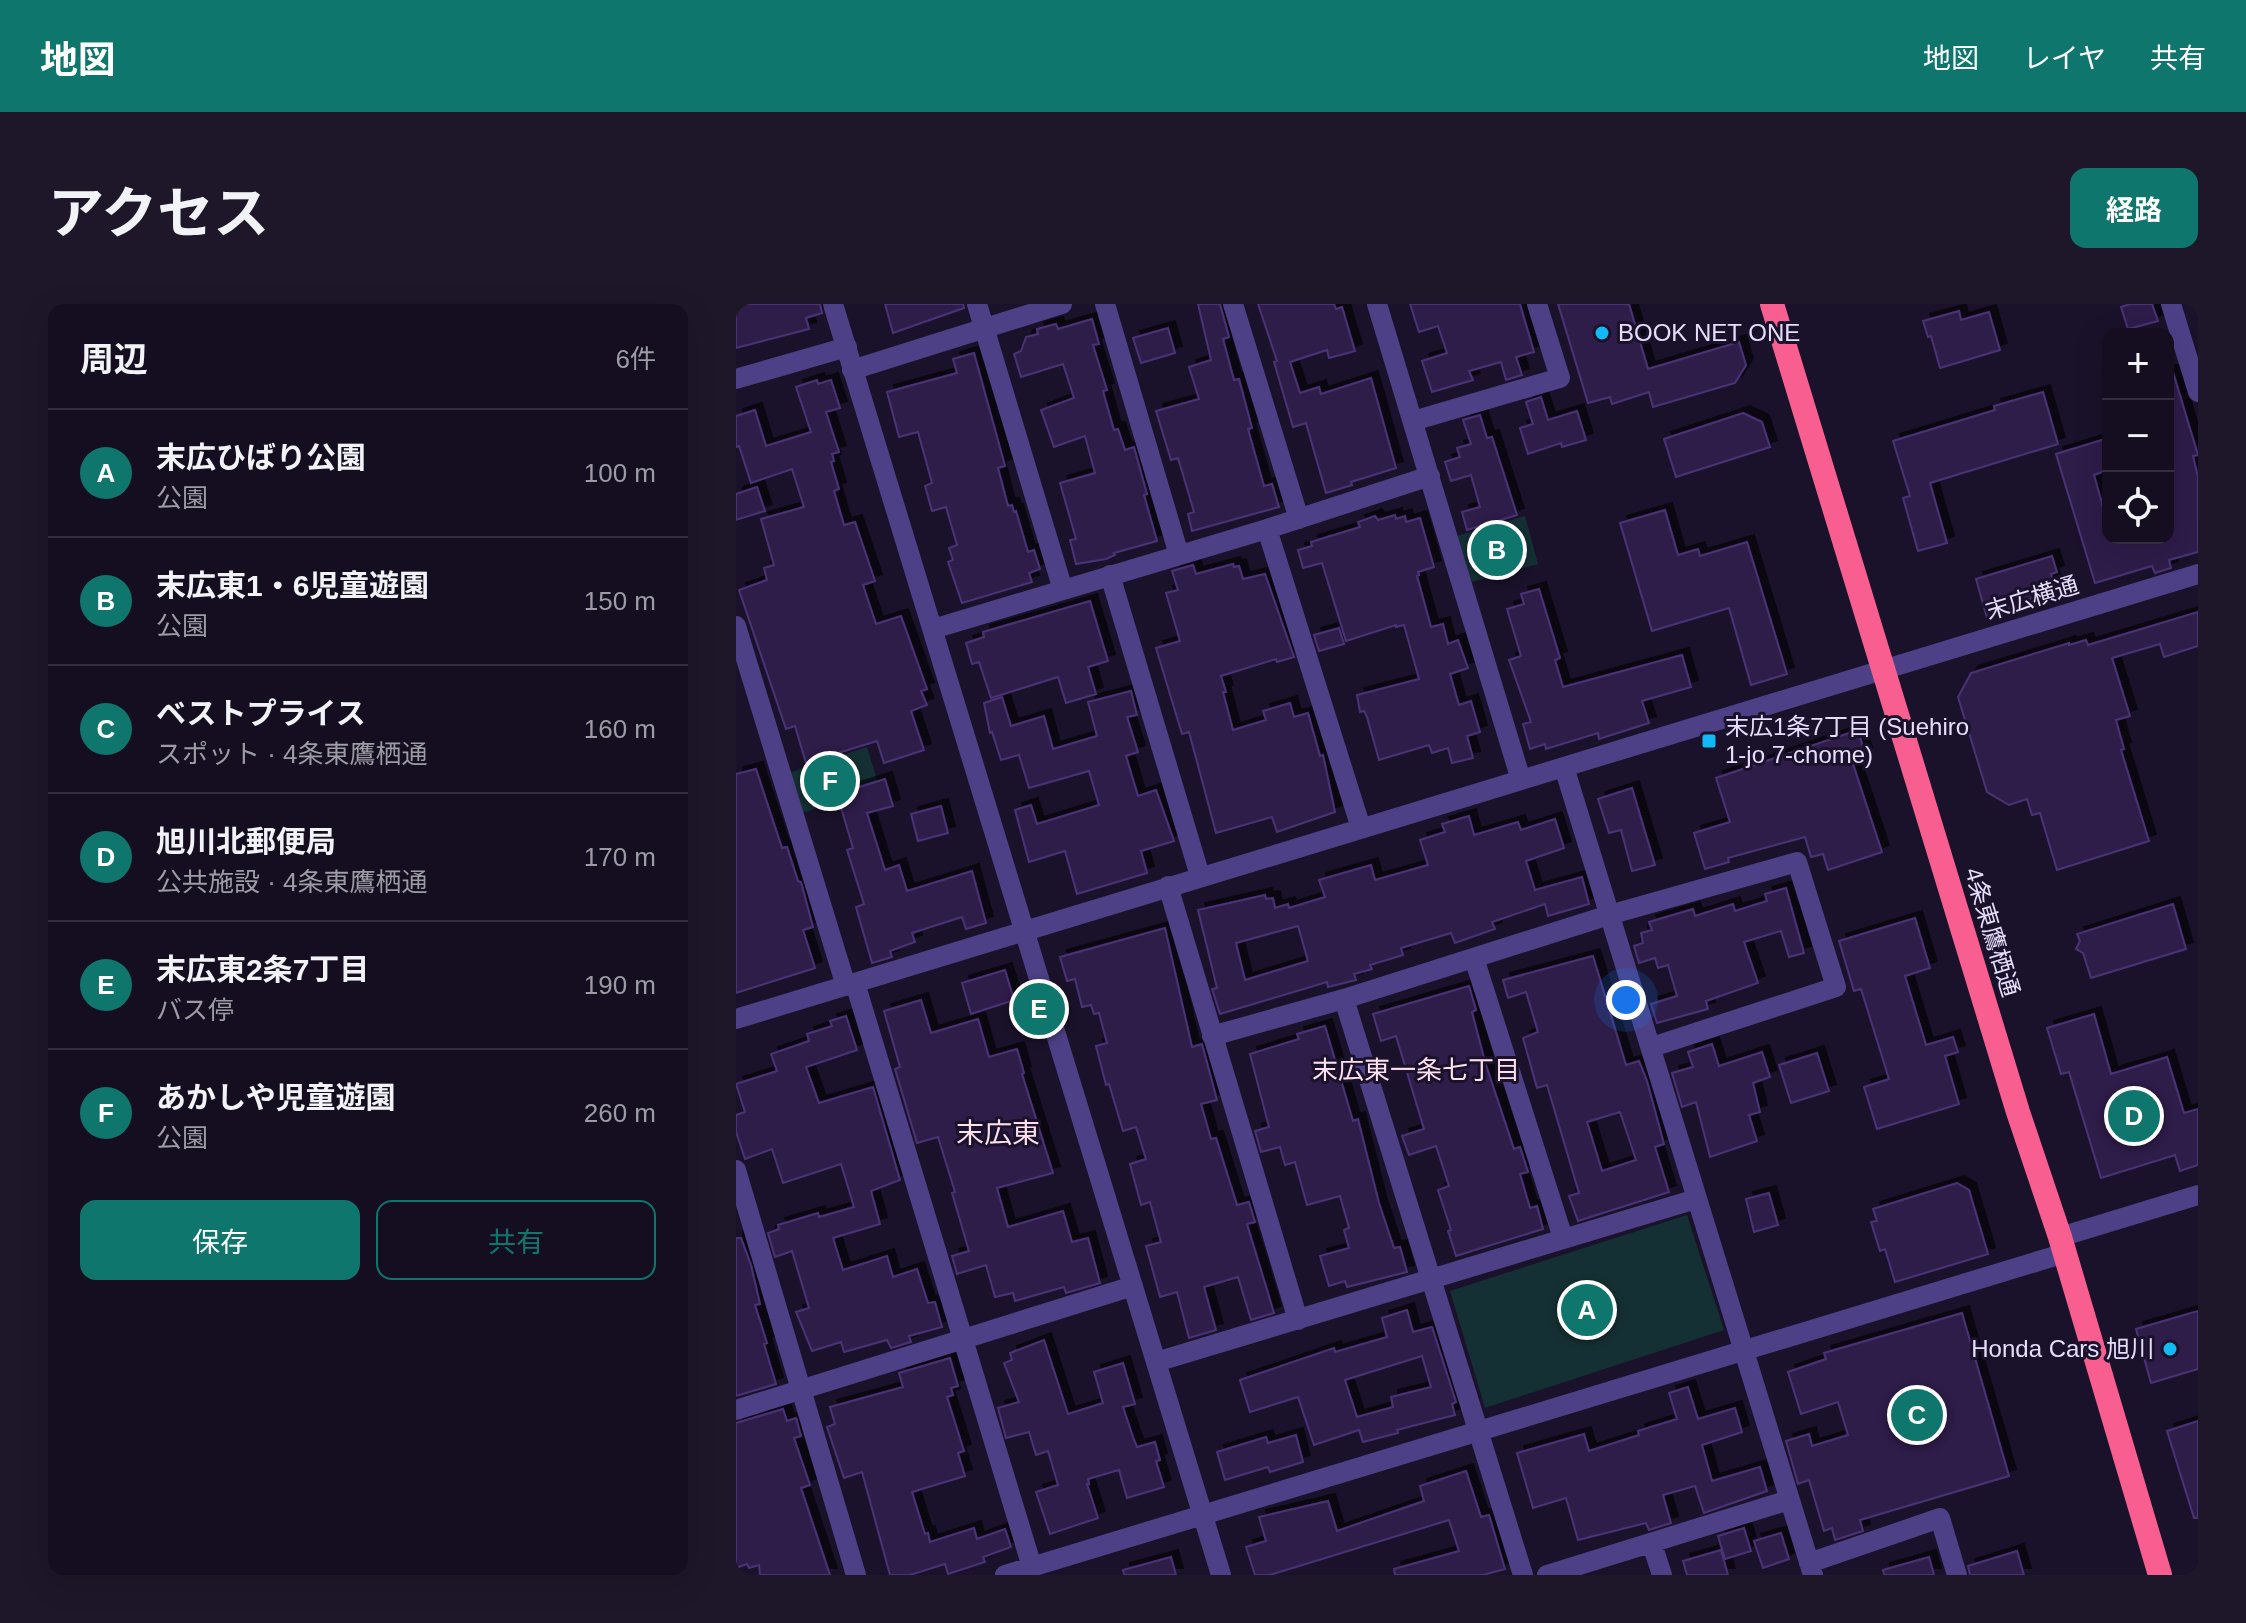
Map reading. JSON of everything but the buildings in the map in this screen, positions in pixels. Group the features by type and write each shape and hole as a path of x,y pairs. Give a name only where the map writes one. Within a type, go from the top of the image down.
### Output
{"highway":[{"name":"4条東鷹栖通","path":"1772,304 2013,1097 2062,1245 2160,1575"}],"street":[{"path":"833,304 1221,1575"},
{"path":"977,304 1063,590"},
{"path":"852,370 1062,304"},
{"path":"1105,304 1179,555"},
{"path":"1233,304 1299,519"},
{"path":"1377,304 1521,780"},
{"path":"1413,421 1560,378 1537,304"},
{"path":"2171,304 2198,390"},
{"path":"736,379 847,347"},
{"path":"933,629 1267,529 1430,476"},
{"path":"1267,529 1361,828"},
{"name":"末広横通","path":"736,1019 2198,574"},
{"path":"1110,575 1200,876"},
{"path":"736,626 1032,1567"},
{"path":"1564,767 1811,1569 1940,1518 1957,1575"},
{"path":"1212,1036 1344,999 1609,915 1797,862 1836,987 1652,1047"},
{"path":"1168,886 1298,1320"},
{"path":"1474,958 1563,1238"},
{"path":"1344,999 1523,1575"},
{"path":"736,1170 856,1575"},
{"path":"1005,1575 1032,1567 1061,1567 1203,1515 1743,1351 2062,1245 2198,1195"},
{"path":"1156,1362 1696,1199"},
{"path":"736,1410 1133,1286"},
{"path":"1547,1575 1789,1500"},
{"path":"1652,1544 1662,1575"}],"green space":[{"path":"1525,516 1538,564 1468,583 1457,536"},
{"path":"867,747 879,786 794,816 783,775"},
{"path":"1687,1215 1724,1330 1485,1408 1450,1291"}],"place":[{"name":"BOOK NET ONE","path":"1602,333"},
{"name":"末広東1・6児童遊園","path":"1497,550"},
{"name":"末広1条7丁目 (Suehiro 1-jo 7-chome)","path":"1709,741"},
{"name":"あかしや児童遊園","path":"830,781"},
{"name":"末広東2条7丁目","path":"1039,1009"},
{"name":"旭川北郵便局","path":"2134,1116"},
{"name":"末広ひばり公園","path":"1587,1310"},
{"name":"Honda Cars 旭川","path":"2170,1349"},
{"name":"ベストプライス","path":"1917,1415"}],"district":[{"name":"末広東一条七丁目","path":"1416,1070"},
{"name":"末広東","path":"998,1133"}]}
